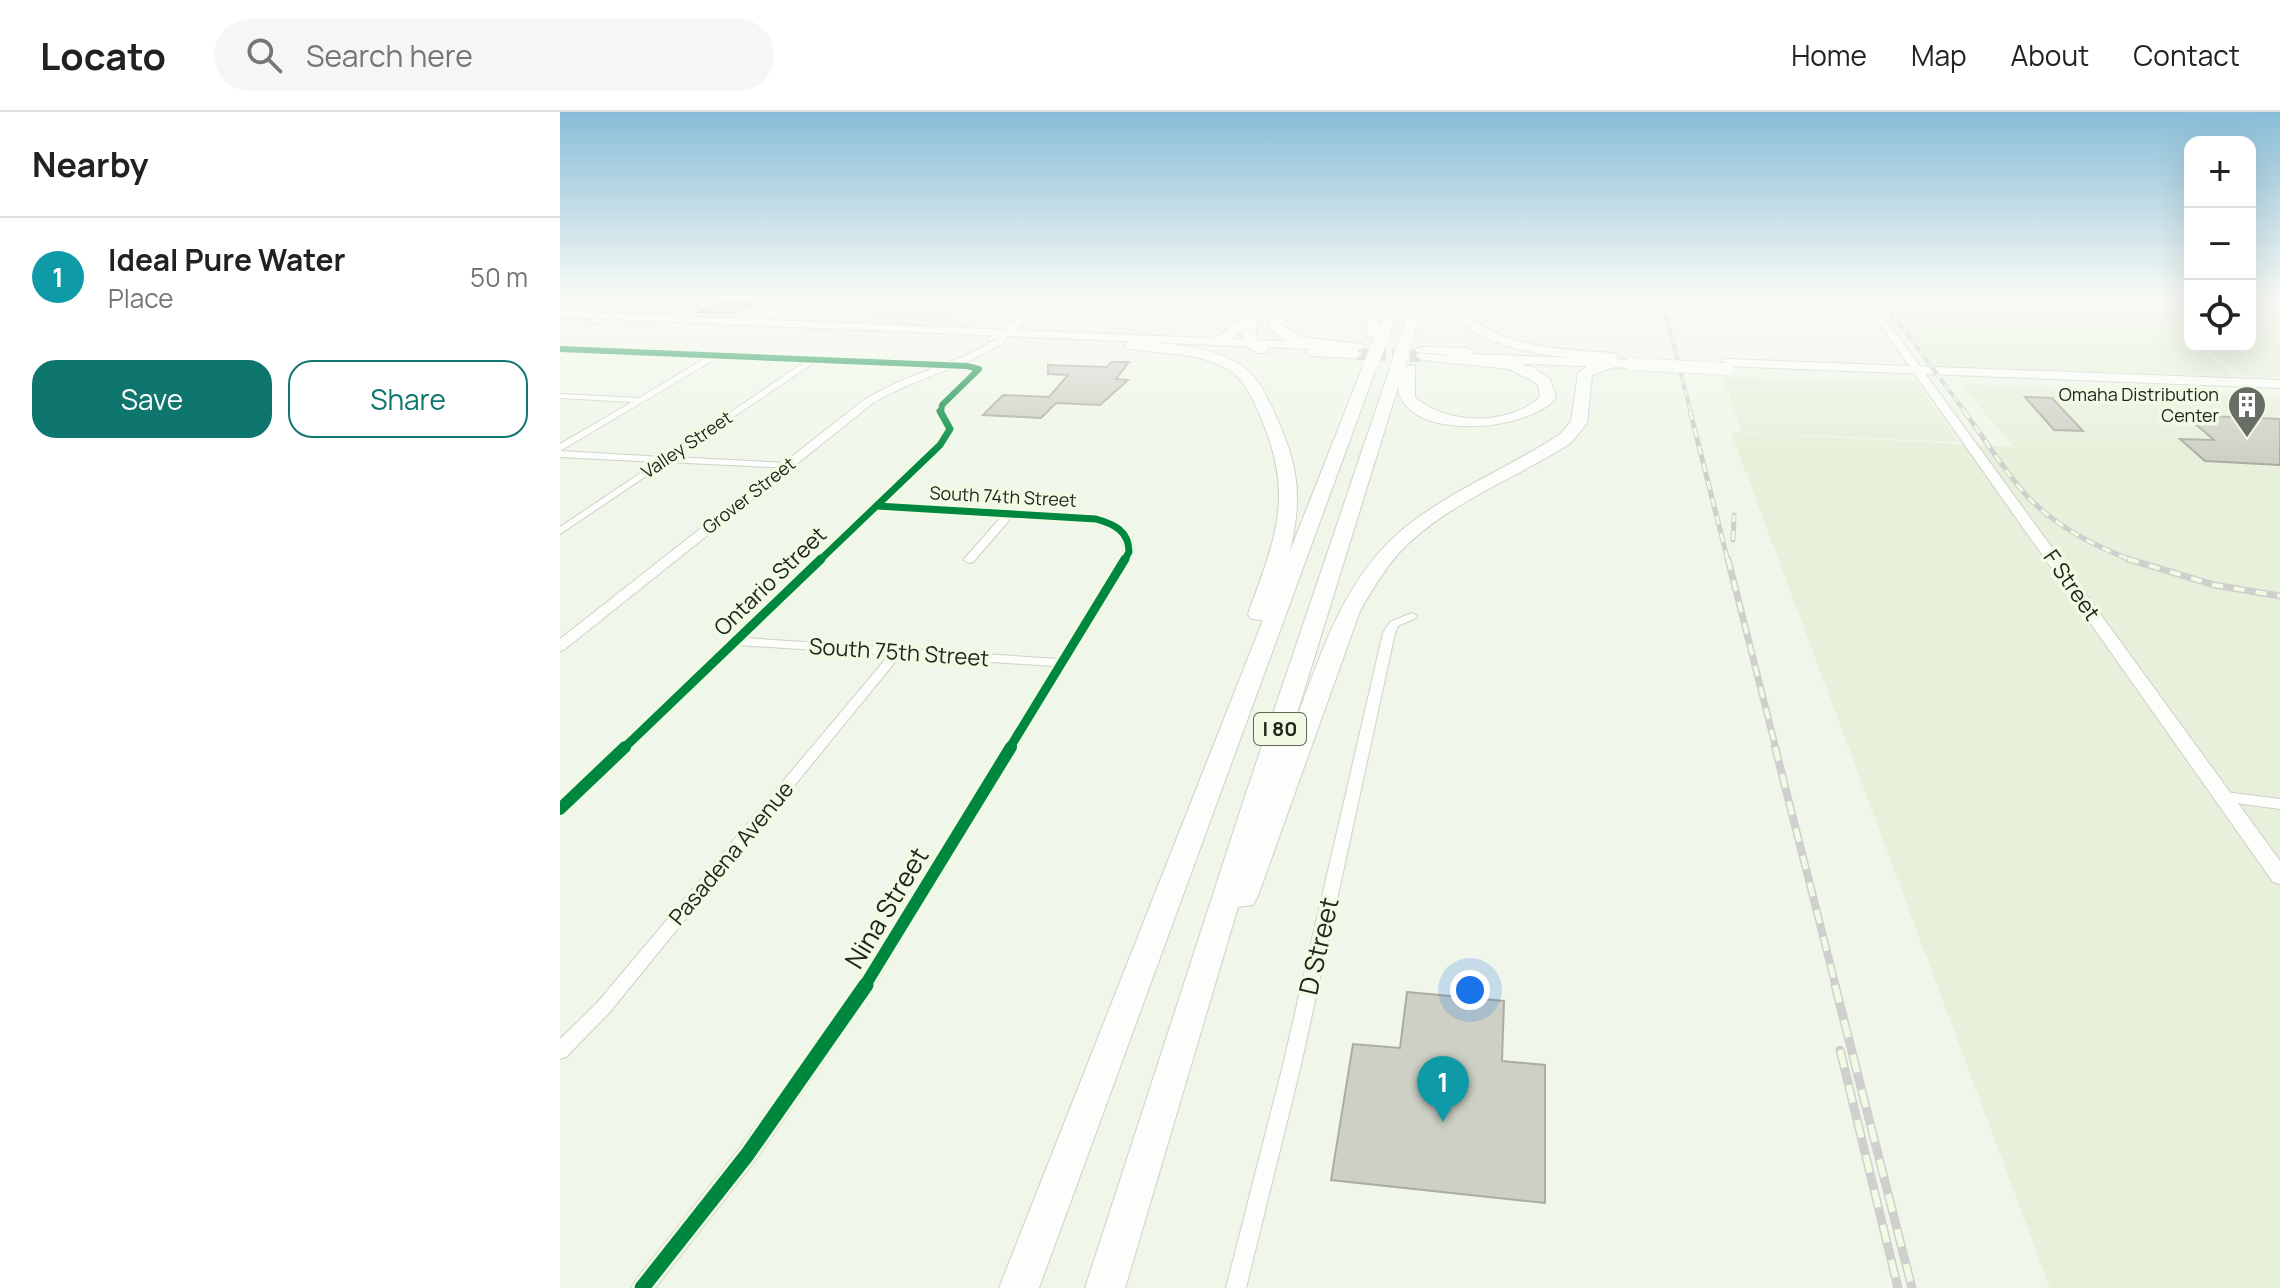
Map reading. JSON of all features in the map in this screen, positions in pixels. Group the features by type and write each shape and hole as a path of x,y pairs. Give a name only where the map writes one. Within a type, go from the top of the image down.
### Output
{"highway":[{"path":"1144,958 1262,606 1284,534 1289,492 1283,453 1254,386 1244,373 1205,355 1167,350"},
{"path":"1336,350 1361,356"},
{"name":"I 80","path":"1019,1288 1332,467 1361,356 1366,350"},
{"path":"1414,350 1406,390 1409,400 1421,410 1448,419 1478,422 1511,419 1535,411 1548,398 1545,382 1516,366 1414,353"},
{"path":"1552,350 1624,361"},
{"name":"I 80","path":"1105,1288 1166,1092 1414,353"},
{"path":"1537,355 1563,362 1575,386 1579,423"},
{"path":"1166,1092 1339,637 1364,584 1393,546 1416,525 1557,444 1579,423 1585,373 1596,366 1624,361"}],"main road":[{"path":"1260,350 1361,356"},
{"path":"1308,350 1361,356"},
{"path":"1414,353 1537,355 1728,366 2280,387"},
{"path":"1414,353 1563,362 1624,361"}],"street":[{"path":"583,350 950,365"},
{"name":"Grover Street","path":"560,646 883,392 969,360 983,350"},
{"name":"F Street","path":"1903,350 2280,876"},
{"path":"560,448 716,355"},
{"name":"Valley Street","path":"560,531 814,359"},
{"name":"Ontario Street","path":"560,809 947,438 950,429 940,411 942,405 978,367 950,365"},
{"path":"560,396 641,400"},
{"path":"560,454 788,466"},
{"name":"South 74th Street","path":"877,506 1096,519 1123,531"},
{"path":"969,560 1010,513"},
{"name":"Nina Street","path":"642,1288 747,1155 854,1004 1129,552 1129,541 1123,531"},
{"name":"D Street","path":"1236,1288 1292,1065 1389,633 1394,624 1412,616"},
{"name":"South 75th Street","path":"736,641 1063,663"},
{"name":"Pasadena Avenue","path":"560,1051 603,1008 897,652"},
{"path":"2226,797 2280,804"}],"shaded area":[{"path":"1924,350 2184,350 2204,352 2235,376 1938,367"},
{"path":"2280,350 2280,378 2243,376 2210,352"},
{"path":"1723,377 1916,382 1959,442 1742,432"},
{"path":"1960,384 2280,397 2280,1288 2050,1288 1731,432 2014,447"}],"building":[{"path":"1111,362 1129,362 1116,379 1128,380 1100,405 1056,403 1041,418 983,415 1003,395 1049,397 1068,375 1048,374 1048,365 1107,367"},
{"path":"2025,397 2052,398 2083,431 2054,430"},
{"name":"Omaha Distribution Center","path":"2185,415 2280,419 2280,465 2205,461 2180,439 2214,440"},
{"path":"1407,992 1504,1001 1502,1061 1545,1065 1545,1203 1331,1180 1353,1044 1400,1048"}],"tunnel":[{"path":"1356,354 1420,356"}],"railway":[{"path":"1675,350 1691,413"},
{"path":"1919,350 1966,413"},
{"path":"1690,411 1728,561"},
{"path":"1964,411 2010,476 2038,507 2077,534 2129,559"},
{"path":"1733,540 1734,515"},
{"path":"1728,559 1776,749"},
{"path":"2129,559 2214,585 2280,596"},
{"path":"2129,559 2133,561"},
{"path":"1775,747 1836,987"},
{"path":"1835,985 1912,1288"},
{"path":"1840,1050 1898,1288"}],"cycle path":[{"path":"560,809 940,445 950,429 940,411 942,405 979,369 967,366 581,350"},
{"path":"642,1288 747,1155 854,1004 1129,552 1124,534 1109,523 1096,519 877,506"}],"place":[{"name":"Omaha Distribution Center","path":"2247,439"},
{"name":"Ideal Pure Water","path":"1443,1122"}]}
